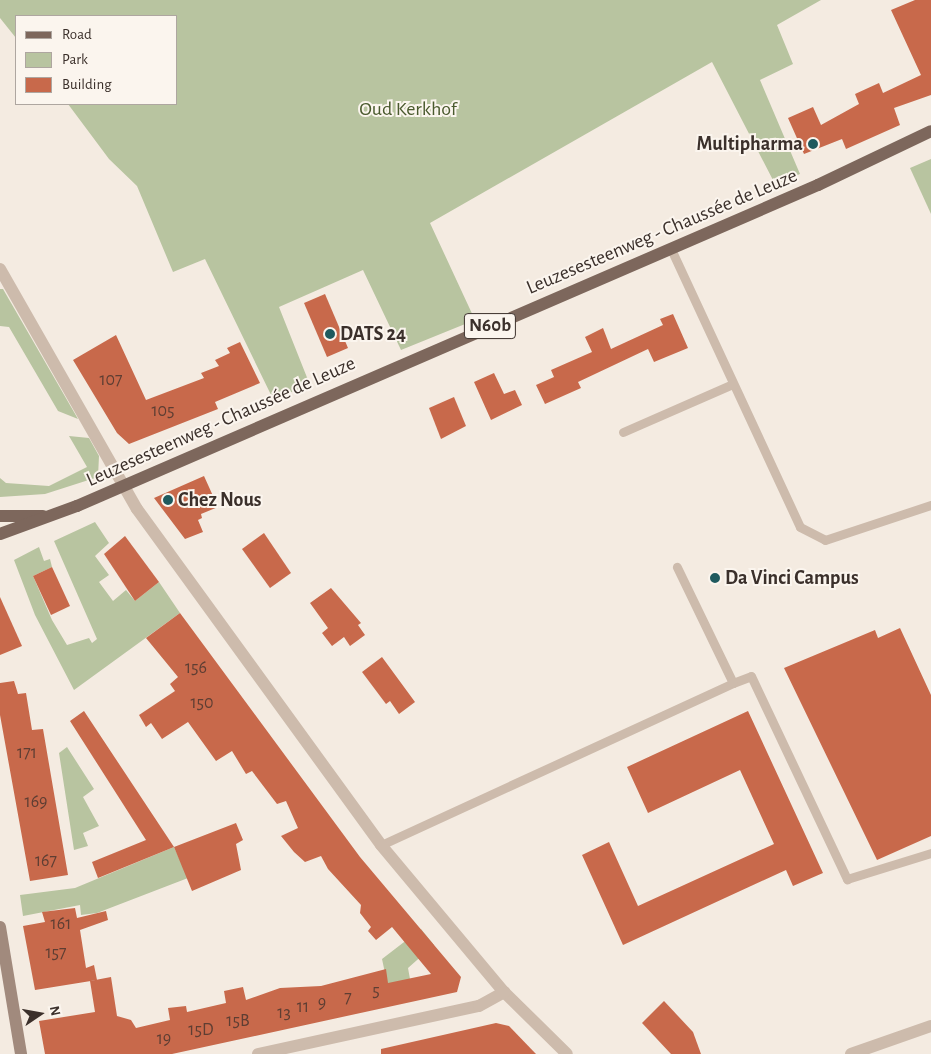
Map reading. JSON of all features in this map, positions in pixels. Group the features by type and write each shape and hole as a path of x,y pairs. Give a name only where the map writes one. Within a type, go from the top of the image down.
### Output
{"main road":[{"name":"Leuzesesteenweg - Chaussée de Leuze","path":"0,534 48,517 828,181 931,130"},
{"name":"Leuzesesteenweg - Chaussée de Leuze","path":"0,516 48,517"}],"street":[{"path":"0,269 137,510 381,845 504,992 567,1054"},
{"path":"0,927 21,1054"},
{"path":"258,1054 478,1006 504,992"},
{"path":"851,1054 931,1026"}],"lane":[{"path":"671,249 800,527 825,540 931,505"},
{"path":"623,432 734,384"},
{"path":"677,567 733,683"},
{"path":"381,845 751,676 847,879 931,853"}],"green space":[{"name":"Oud Kerkhof","path":"0,0 821,0 777,25 793,64 760,80 800,174 775,184 712,62 430,223 475,320 401,350 363,270 279,307 310,385 273,399 205,259 173,272 137,186 109,159 69,105 178,105 178,15 15,15 15,37 0,18"},
{"path":"931,159 931,214 910,168"},
{"path":"0,289 3,289 78,419 58,411 9,327 0,326"},
{"path":"69,436 89,438 99,456 98,477 45,494 0,497 0,478 6,483 49,486 87,467"},
{"path":"95,522 109,543 95,556 109,575 99,582 113,601 126,590 135,601 159,582 180,613 74,690 35,615 14,560 39,547 44,561 50,559 52,567 33,576 52,620 67,645 89,638 92,643 97,639 54,541"},
{"path":"67,747 94,789 83,797 99,826 83,833 88,846 74,850 59,753"},
{"path":"174,847 188,878 97,913 81,915 80,905 23,916 20,895 75,888"},
{"path":"421,929 434,945 408,968 410,979 392,1006 382,959"}],"building":[{"path":"915,0 931,0 931,95 894,108 900,125 846,149 842,139 804,154 788,118 813,107 821,125 859,104 855,94 879,83 883,93 921,75 891,10"},
{"path":"325,294 348,348 327,357 304,303"},
{"path":"673,314 688,348 654,362 648,349 578,382 581,388 545,404 536,385 554,377 551,370 592,352 585,337 603,328 611,349 663,325 660,319"},
{"path":"116,335 146,400 204,378 201,373 219,366 215,360 230,353 227,348 240,342 260,383 215,402 218,409 129,444 117,433 73,360"},
{"path":"494,373 504,394 515,390 522,405 491,420 474,382"},
{"path":"454,397 466,426 441,439 429,408"},
{"path":"204,476 218,507 201,514 202,518 198,520 203,532 185,539 154,498"},
{"path":"264,533 291,573 270,588 242,549"},
{"path":"125,536 159,582 135,601 104,554"},
{"path":"52,567 70,606 51,615 33,576"},
{"path":"331,588 361,623 358,625 365,635 350,646 344,637 332,646 322,633 328,628 310,603"},
{"path":"0,597 22,646 0,655"},
{"path":"180,613 360,857 461,977 457,992 172,1054 45,1054 39,1021 95,1012 90,981 111,977 117,1016 131,1020 136,1028 170,1020 168,1008 186,1006 187,1012 226,1003 224,991 243,987 246,1000 280,988 321,986 386,969 388,983 431,974 392,927 376,940 368,931 371,927 360,913 361,905 328,869 321,856 305,862 294,852 281,836 298,828 286,801 277,804 252,771 246,774 232,751 216,761 188,722 162,739 151,723 146,727 139,715 175,691 170,684 178,677 146,638"},
{"path":"900,628 931,695 931,836 877,860 784,668 875,630 878,638"},
{"path":"382,657 415,702 399,714 390,701 386,704 362,672"},
{"path":"14,681 18,694 26,693 32,730 43,729 68,875 30,881 0,715 0,683"},
{"path":"84,711 174,847 98,878 92,862 146,840 70,721"},
{"path":"748,711 823,873 793,886 786,870 623,945 582,855 609,842 638,906 774,844 740,770 648,813 627,767"},
{"path":"236,823 243,840 236,844 241,870 192,891 174,847"},
{"path":"75,908 77,918 106,911 108,920 80,930 86,968 94,965 97,980 35,990 23,926 45,922 42,912"},
{"path":"664,1001 693,1032 701,1054 671,1054 642,1023"},
{"path":"496,1023 509,1026 536,1054 381,1054 381,1049"}],"place":[{"name":"Multipharma","path":"813,144"},
{"name":"DATS 24","path":"330,334"},
{"name":"Chez Nous","path":"168,500"},
{"name":"Da Vinci Campus","path":"715,578"}]}
